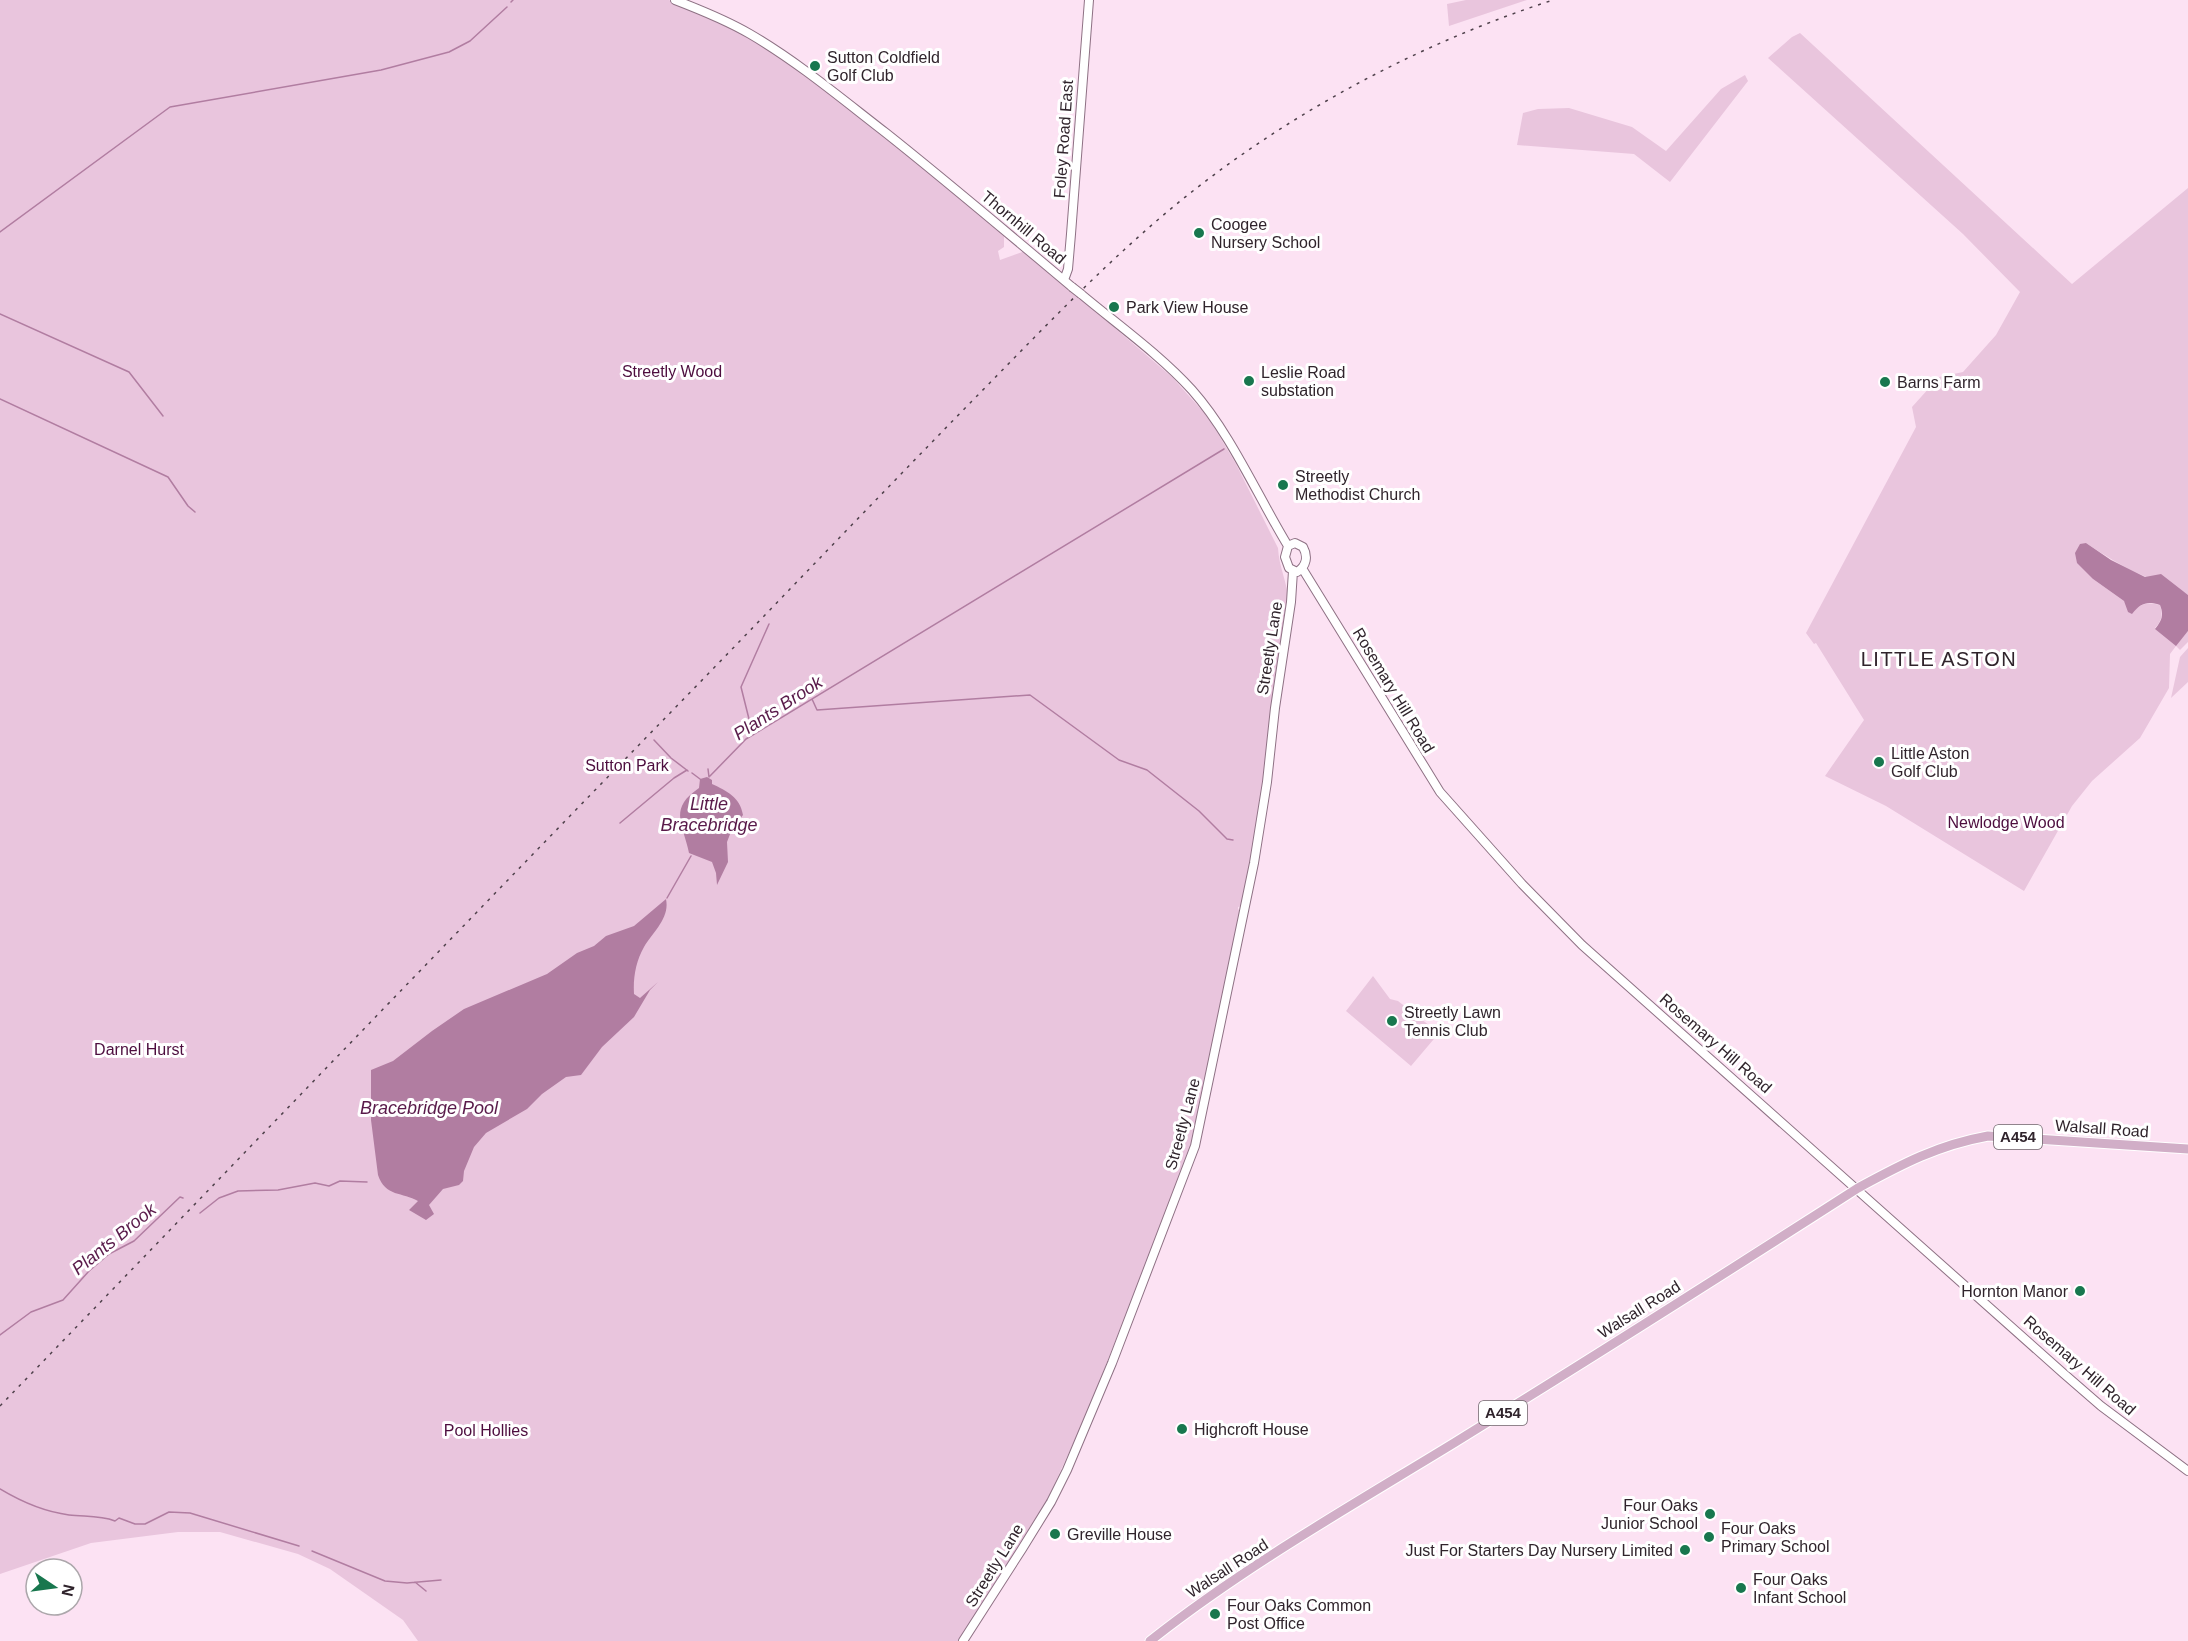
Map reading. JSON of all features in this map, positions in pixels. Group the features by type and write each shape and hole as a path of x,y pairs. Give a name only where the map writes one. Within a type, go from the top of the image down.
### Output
{"main road":[{"name":"Thornhill Road","path":"675,0 748,33 778,52 961,193 1162,361 1192,391 1234,450 1288,546"},
{"name":"Foley Road East","path":"1064,280 1068,269 1089,0"},
{"path":"1294,543 1303,547 1306,558 1298,570 1286,563 1288,546 1294,543"},
{"name":"Rosemary Hill Road","path":"1298,570 1428,774 1453,809 1582,945 2100,1405 2188,1471"},
{"name":"Streetly Lane","path":"963,1641 1051,1502 1067,1470 1108,1374 1195,1146 1254,863 1267,782 1275,708 1298,570"},
{"name":"Walsall Road","path":"1150,1641 1200,1602 1257,1564 1548,1385 1858,1188 1922,1154 1957,1142 1988,1136 2188,1149"}],"green space":[{"name":"Sutton Park","path":"0,0 669,0 708,17 759,43 812,79 1004,234 1004,247 998,251 1000,260 1025,251 1172,377 1208,417 1236,464 1278,548 1289,601 1264,782 1242,906 1238,907 1240,911 1198,1122 1180,1177 1085,1418 1047,1500 959,1641 418,1641 403,1620 330,1569 298,1554 220,1532 178,1532 91,1543 50,1557 24,1557 24,1566 0,1574"},
{"path":"1466,0 1527,0 1449,26 1447,4"},
{"name":"Little Aston Golf Club","path":"1800,33 2072,284 2188,188 2188,595 2129,569 2086,543 2093,579 2124,601 2132,613 2144,604 2160,605 2161,617 2155,628 2176,645 2188,631 2188,642 2180,650 2176,646 2170,654 2169,688 2140,738 2092,781 2072,806 2024,891 1886,806 1825,776 1864,720 1816,643 1814,644 1806,633 1916,427 1912,407 1939,377 1963,372 1996,335 2020,292 1963,234 1768,58"},
{"path":"1745,75 1748,81 1670,182 1634,154 1517,145 1523,113 1538,109 1569,108 1632,127 1666,151 1721,89"},
{"path":"2188,648 2188,682 2171,698 2180,657"},
{"name":"Streetly Lawn Tennis Club","path":"1373,976 1390,999 1398,1001 1439,1033 1411,1066 1346,1011"}],"water":[{"path":"2086,543 2111,560 2145,577 2161,574 2188,595 2188,631 2176,646 2155,629 2162,617 2160,605 2144,604 2132,614 2128,612 2124,601 2093,579 2077,563 2075,553 2080,544"},
{"name":"Little Bracebridge","path":"707,777 712,780 712,784 736,799 743,815 732,829 727,842 728,862 717,885 712,862 689,853 680,818 684,803 699,788 700,779"},
{"name":"Bracebridge Pool","path":"666,899 667,906 663,919 639,958 634,994 640,998 658,982 650,990 634,1017 602,1047 581,1075 566,1077 542,1094 527,1109 486,1133 474,1147 464,1171 463,1181 459,1185 443,1189 429,1205 434,1214 426,1220 409,1210 418,1201 390,1191 378,1175 371,1120 371,1070 393,1061 464,1009 547,974 577,953 594,946 606,936 634,926"}],"waterway":[{"path":"0,232 170,107 381,70 449,52 470,41 507,7"},
{"path":"0,314 129,372 163,416"},
{"path":"0,399 168,477 188,506 195,512"},
{"name":"Plants Brook","path":"710,776 746,739 1224,449"},
{"path":"753,735 741,687 769,624"},
{"path":"812,699 817,710 1030,695 1119,760 1147,770 1199,811 1227,839 1233,840"},
{"path":"654,740 671,758 688,771"},
{"name":"Plants Brook","path":"708,769 709,777"},
{"path":"620,823 687,770"},
{"path":"692,773 700,779"},
{"name":"Plants Brook","path":"667,898 691,856"},
{"name":"Plants Brook","path":"200,1213 219,1198 238,1191 278,1190 315,1183 329,1186 340,1181 367,1182"},
{"name":"Plants Brook","path":"0,1335 31,1312 63,1300 89,1271 109,1254 134,1241 180,1197 183,1198"},
{"path":"0,1489 16,1498 60,1514 98,1517 115,1521 119,1518 135,1524 145,1524 169,1512 190,1513 299,1546"},
{"path":"312,1551 385,1581 407,1583 441,1580"},
{"path":"415,1582 426,1591"}],"railway":[{"path":"0,1406 941,433 1096,276 1147,229 1215,174 1260,142 1353,86 1452,38 1553,0"}],"place":[{"name":"Sutton Coldfield Golf Club","path":"815,66"},
{"name":"Coogee Nursery School","path":"1199,233"},
{"name":"Park View House","path":"1114,307"},
{"name":"Leslie Road substation","path":"1249,381"},
{"name":"Barns Farm","path":"1885,382"},
{"name":"Streetly Methodist Church","path":"1283,485"},
{"name":"Little Aston Golf Club","path":"1879,762"},
{"name":"Streetly Lawn Tennis Club","path":"1392,1021"},
{"name":"Hornton Manor","path":"2080,1291"},
{"name":"Highcroft House","path":"1182,1429"},
{"name":"Four Oaks Junior School","path":"1710,1514"},
{"name":"Greville House","path":"1055,1534"},
{"name":"Four Oaks Primary School","path":"1709,1537"},
{"name":"Just For Starters Day Nursery Limited","path":"1685,1550"},
{"name":"Four Oaks Infant School","path":"1741,1588"},
{"name":"Four Oaks Common Post Office","path":"1215,1614"}],"district":[{"name":"LITTLE ASTON","path":"1939,659"}],"park label":[{"name":"Streetly Wood","path":"672,371"},
{"name":"Newlodge Wood","path":"2006,822"},
{"name":"Darnel Hurst","path":"139,1049"},
{"name":"Pool Hollies","path":"486,1430"}]}
